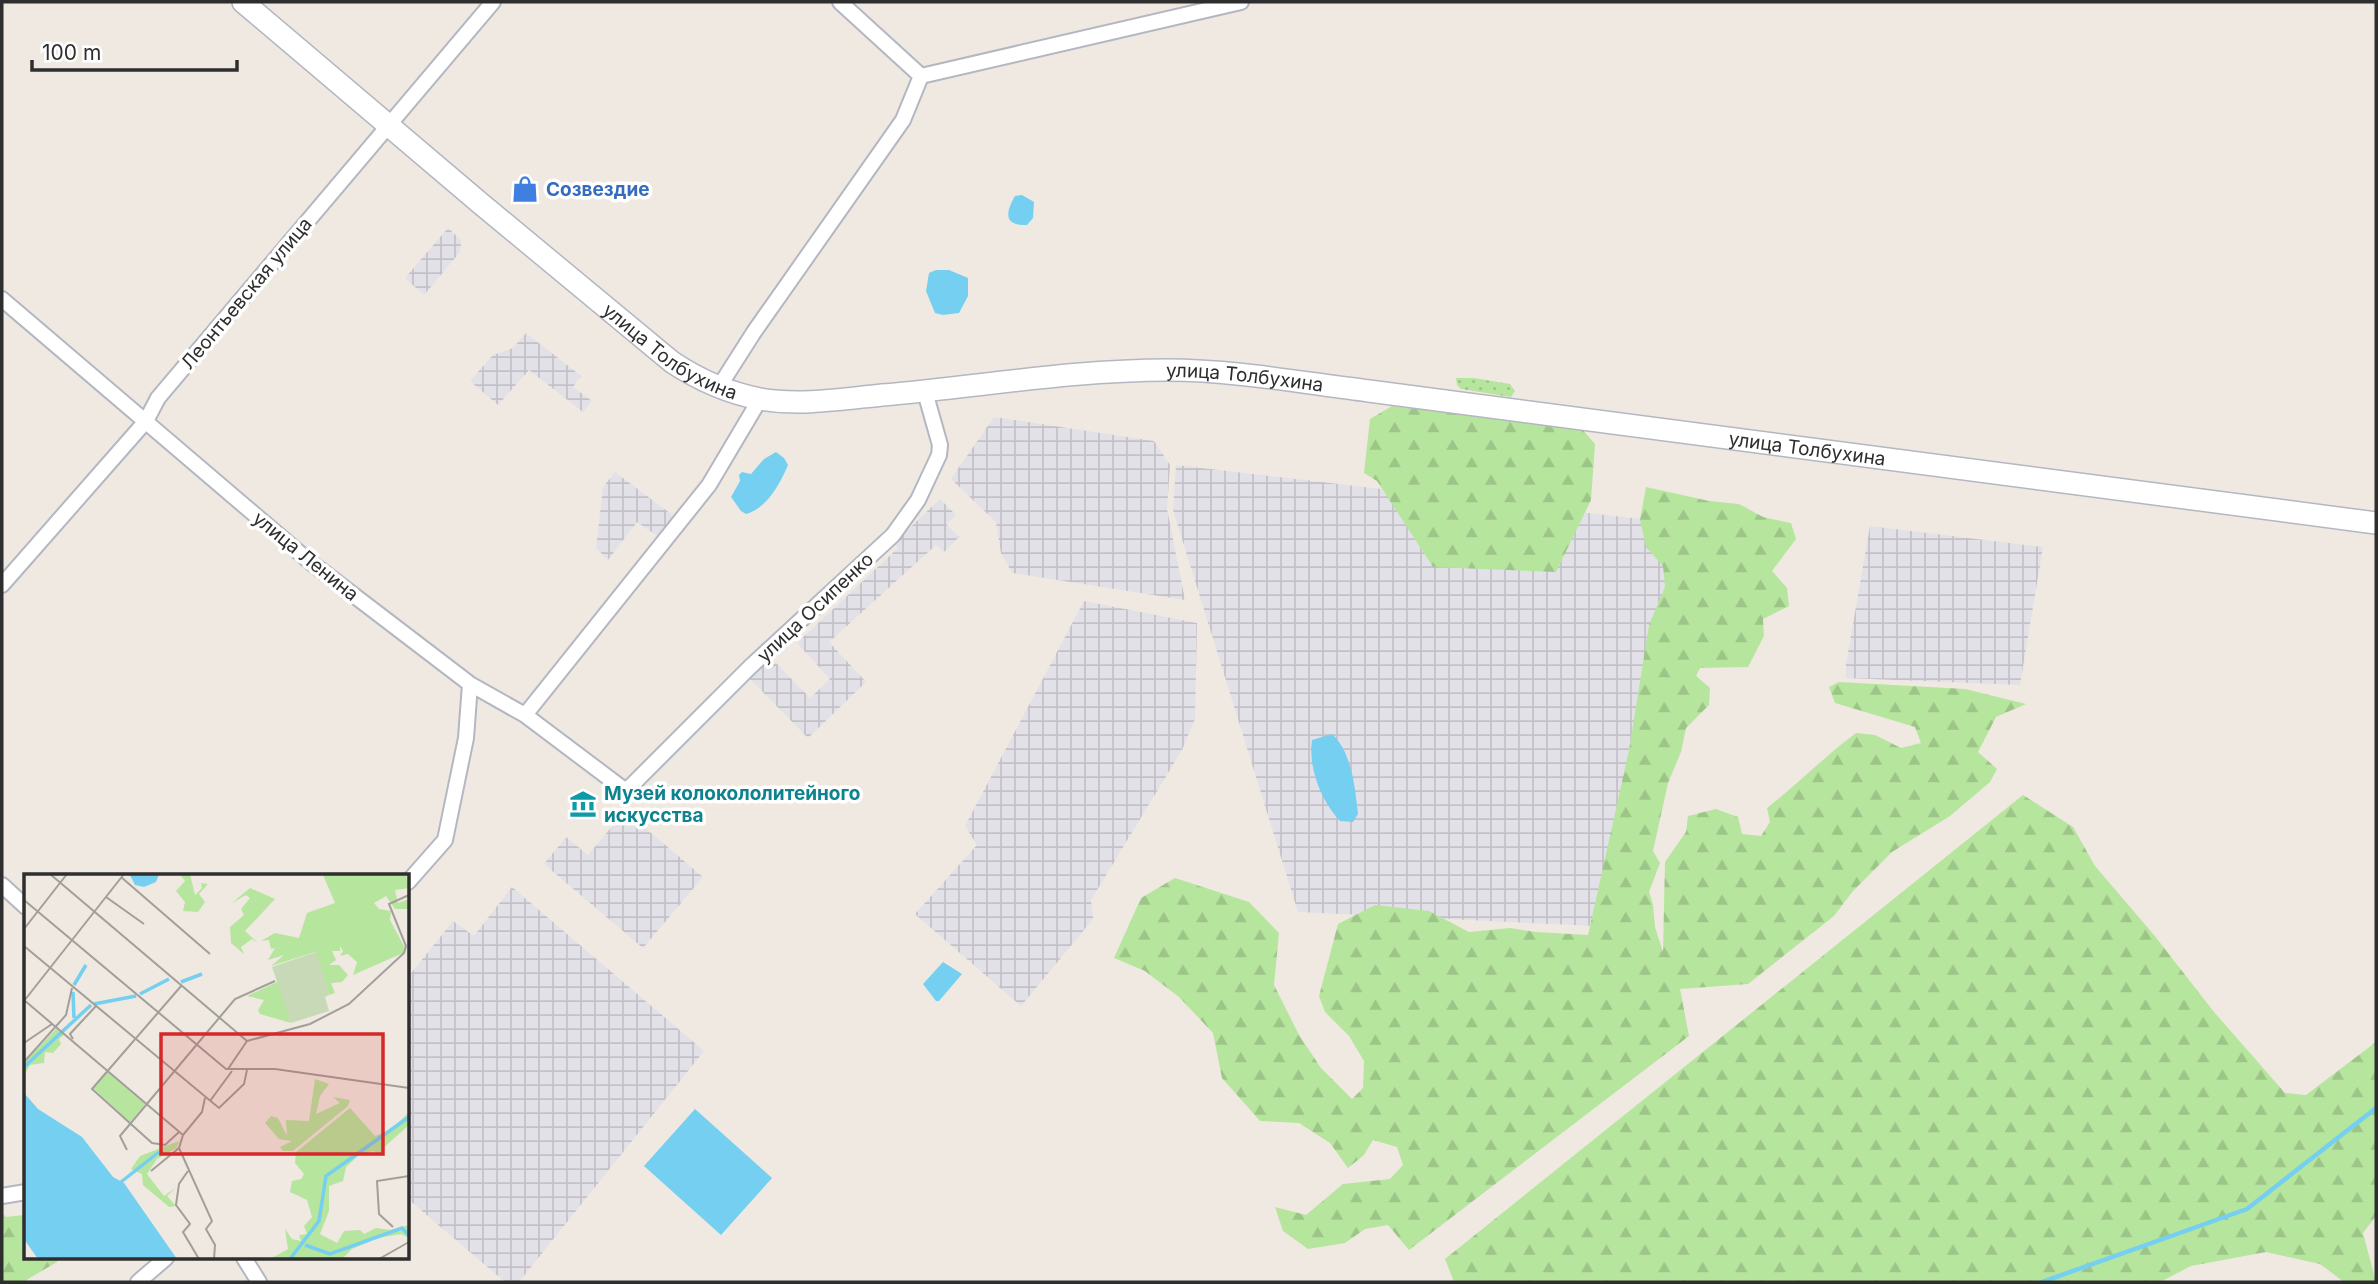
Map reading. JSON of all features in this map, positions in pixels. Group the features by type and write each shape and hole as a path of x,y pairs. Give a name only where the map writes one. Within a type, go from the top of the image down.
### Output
{"main road":[{"name":"улица Толбухина","path":"243,2 672,362 719,387 760,399 798,402 925,392 1064,376 1169,370 1220,373 2376,523"}],"street":[{"name":"Леонтьевская улица","path":"2,585 146,421 158,398 387,124 493,2"},
{"path":"840,2 921,76"},
{"path":"921,76 1241,2"},
{"path":"719,387 754,332 903,120 921,76"},
{"name":"улица Ленина","path":"2,299 309,561 470,684 525,715 625,790"},
{"name":"улица Осипенко","path":"625,790 750,667 893,535 918,500 939,455 940,445 925,392"},
{"path":"525,715 709,485 760,399"},
{"path":"410,880 445,840 466,738 470,684"},
{"path":"2,885 24,905"},
{"path":"2,1196 24,1192"},
{"path":"138,1282 164,1260"},
{"path":"245,1260 259,1282"}],"shaded area":[{"path":"448,228 461,240 460,252 424,295 405,278"},
{"path":"526,333 581,376 573,387 592,401 583,412 529,370 498,405 470,381 493,355 513,348"},
{"path":"994,417 1154,441 1170,465 1167,509 1185,600 1012,573 1001,553 996,522 951,479"},
{"path":"1176,465 1692,525 1595,926 1298,912 1173,510"},
{"path":"615,472 675,517 659,537 637,522 608,560 596,548 603,487"},
{"path":"940,499 956,515 946,524 959,537 944,552 936,545 829,642 866,682 808,738 749,678 771,658 810,698 830,679 797,643 898,548 894,543"},
{"path":"1870,526 2043,547 2020,685 1846,678 1846,664"},
{"path":"1084,601 1197,623 1195,719 1182,750 1091,900 1093,919 1021,1006 915,914 977,845 965,826"},
{"path":"625,811 703,877 643,948 544,864 566,837 588,855"},
{"path":"512,887 704,1051 519,1282 505,1282 410,1201 410,975 453,921 474,936"}],"green space":[{"path":"1456,378 1510,384 1515,391 1511,397 1461,389"},
{"path":"1392,406 1581,428 1595,444 1591,500 1556,572 1433,567 1377,481 1364,473 1370,419"},
{"path":"1646,487 1709,501 1739,504 1763,517 1791,523 1796,539 1772,571 1787,588 1789,606 1763,619 1764,636 1748,667 1700,668 1696,676 1710,688 1709,705 1686,728 1681,752 1668,783 1653,851 1660,863 1649,892 1655,927 1663,952 1665,862 1686,832 1688,816 1716,809 1738,817 1742,834 1761,836 1770,822 1767,808 1856,733 1875,735 1901,748 1921,743 1915,727 1835,703 1829,687 1839,682 1965,689 2026,704 1996,717 1978,752 1997,769 1990,782 1950,816 1892,852 1853,891 1834,916 1748,984 1680,989 1689,1036 1409,1250 1388,1225 1365,1229 1345,1243 1308,1249 1283,1231 1275,1207 1306,1215 1343,1184 1390,1179 1403,1165 1397,1147 1373,1140 1364,1155 1348,1168 1330,1143 1299,1123 1260,1121 1222,1078 1213,1033 1179,997 1145,971 1114,958 1141,898 1175,878 1249,902 1279,933 1274,985 1299,1035 1321,1068 1352,1099 1363,1088 1364,1061 1349,1036 1325,1012 1319,996 1338,924 1375,905 1429,911 1469,932 1510,928 1588,935 1629,750 1649,625 1665,587 1663,566 1646,547 1640,520"},
{"path":"2023,795 2073,827 2095,866 2154,935 2214,1012 2285,1093 2306,1095 2376,1042 2376,1216 2363,1233 2376,1282 2344,1282 2320,1264 2266,1252 2191,1266 2160,1282 1454,1282 1445,1259"},
{"path":"2,1213 6,1217 24,1215 24,1260 58,1260 57,1262 23,1282 2,1282"}],"water":[{"path":"1022,195 1034,202 1033,218 1027,225 1010,221 1008,213 1015,196"},
{"path":"949,270 968,278 968,296 959,313 935,313 926,291 929,273"},
{"path":"776,452 788,465 785,472 766,501 746,514 731,497 740,481 739,475 742,472 751,474 764,459"},
{"path":"1332,734 1344,750 1351,771 1358,814 1353,822 1340,821 1333,813 1314,773 1312,740"},
{"path":"943,962 962,974 939,1001 936,1001 923,984"},
{"path":"695,1109 772,1178 721,1235 644,1166"}],"waterway":[{"path":"2042,1282 2247,1209 2376,1108"}],"place":[{"name":"Созвездие","path":"525,189"},
{"name":"Музей колокололитейного искусства","path":"583,804"}]}
